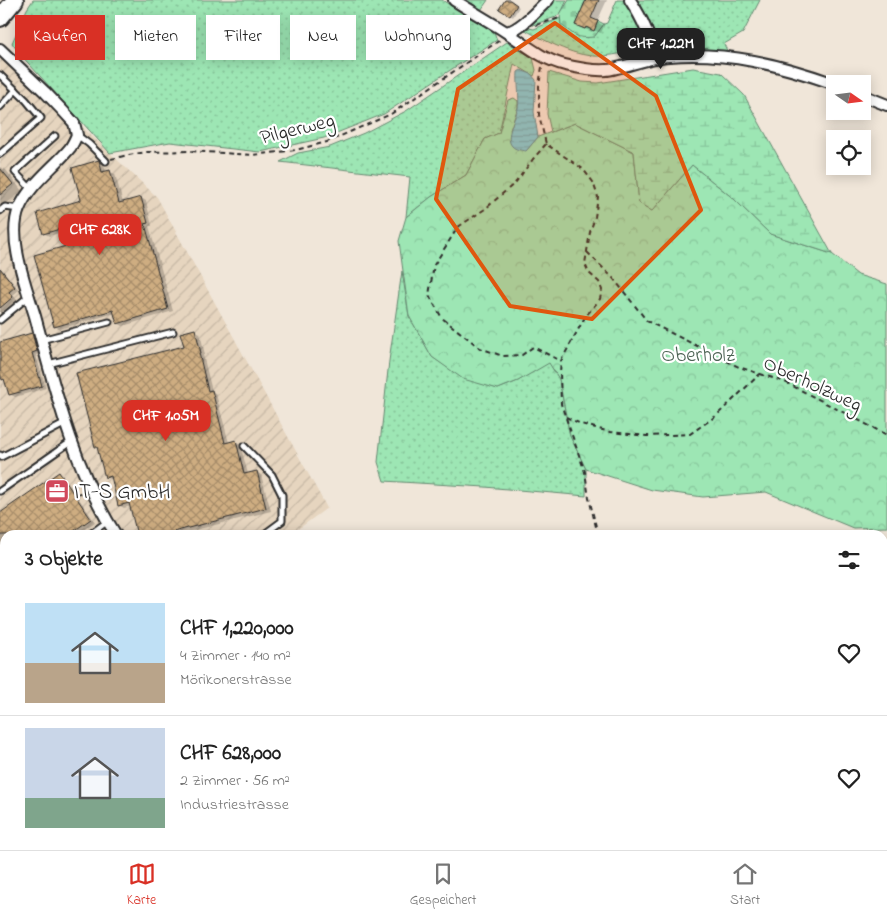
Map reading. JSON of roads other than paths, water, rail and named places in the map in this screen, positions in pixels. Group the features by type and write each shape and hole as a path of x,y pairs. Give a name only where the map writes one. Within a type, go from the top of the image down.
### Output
{"main road":[{"path":"0,18 15,0"}],"street":[{"path":"454,0 507,32 533,52 562,64 606,70 654,58 696,54 744,59 790,69 826,81"},
{"path":"507,32 519,27 548,0"},
{"path":"630,0 644,24 654,58"},
{"path":"0,49 74,123 77,135 70,149 31,188 19,209 14,237 41,340 72,441 90,485 113,530"},
{"path":"871,99 887,105"}],"lane":[{"path":"0,75 42,118 0,154"},
{"path":"0,107 16,90"},
{"path":"77,135 106,161"},
{"path":"31,188 15,172 55,136"},
{"path":"0,211 5,207 19,209"},
{"path":"0,320 29,296"},
{"path":"41,340 109,322"},
{"path":"48,364 173,332"},
{"path":"0,456 66,423"},
{"path":"0,491 72,441"},
{"path":"244,446 272,475 282,495 282,521 269,530"},
{"path":"96,530 108,521"}],"water":[{"path":"521,70 531,74 536,80 534,112 538,137 526,151 513,147 509,138 518,108 518,72"}],"place":[{"name":"IT-S GmbH","path":"57,491"}],"park label":[{"name":"Oberholz","path":"698,354"}]}
